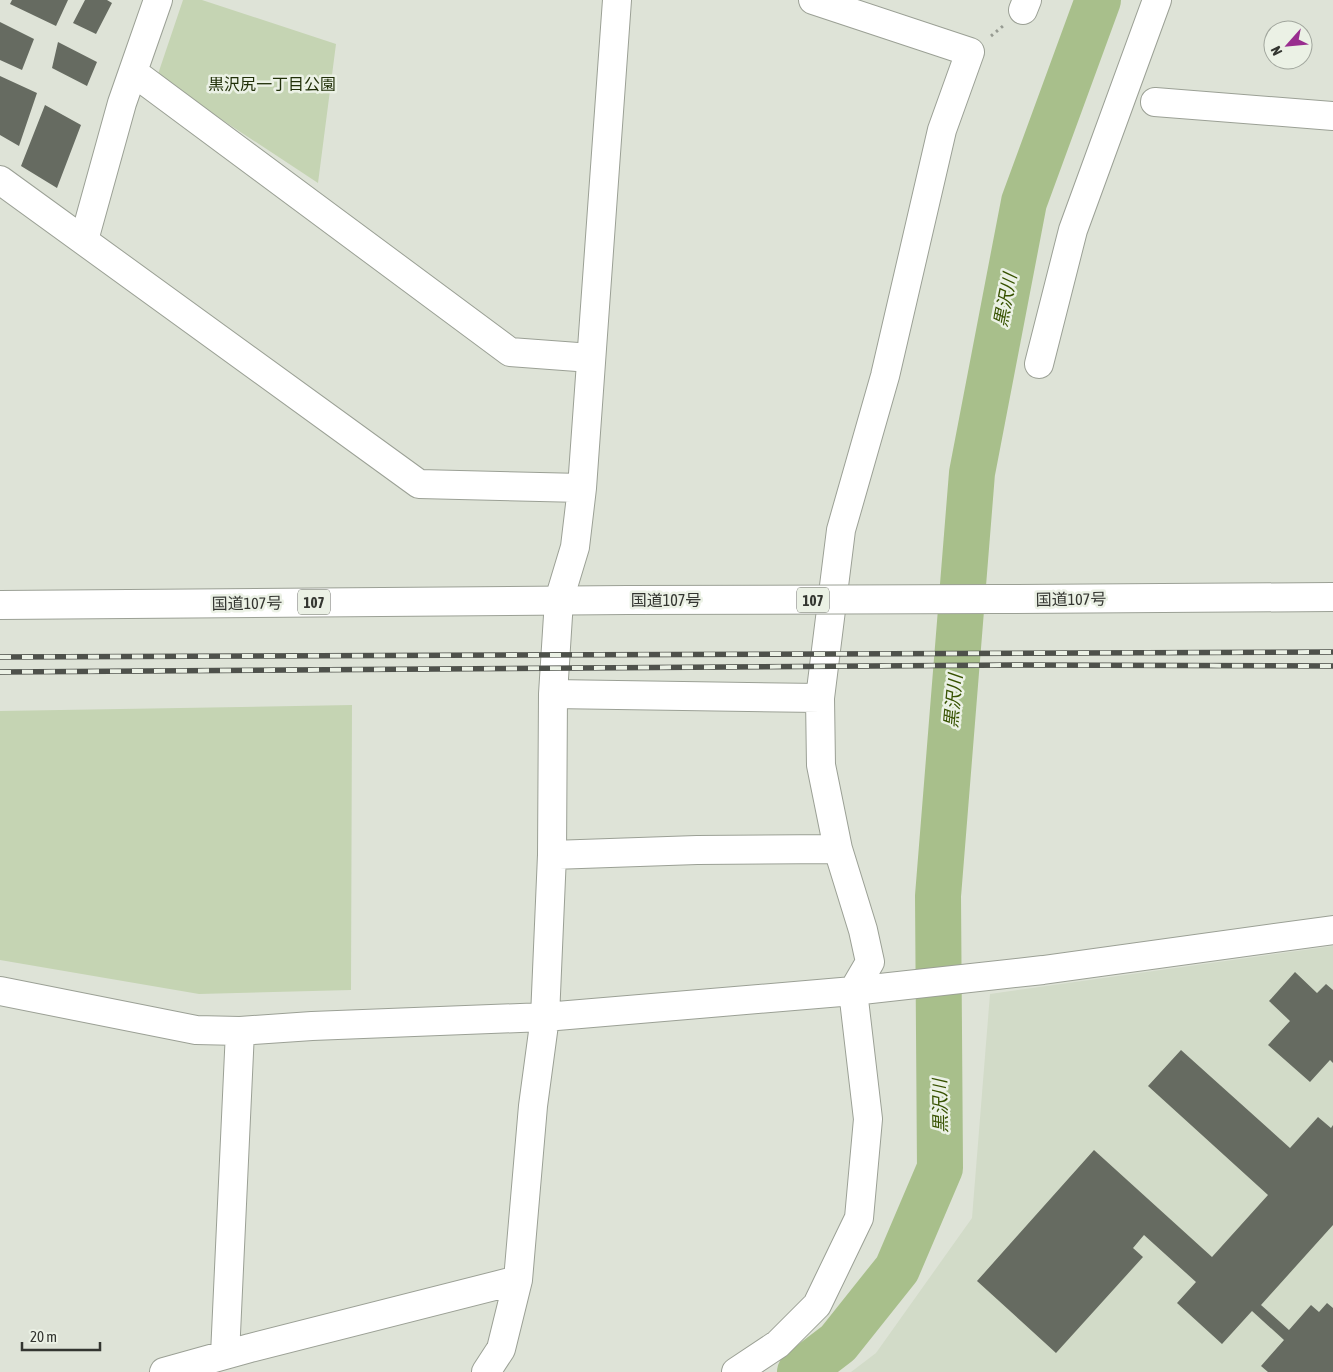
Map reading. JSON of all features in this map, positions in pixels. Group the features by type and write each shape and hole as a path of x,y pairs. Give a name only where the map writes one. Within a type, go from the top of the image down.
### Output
{"main road":[{"path":"84,240 122,103 158,0"},
{"path":"486,1372 501,1348 518,1280 533,1106 545,1017 552,855 553,694 559,600 575,547 582,488 617,0"},
{"path":"736,1372 778,1344 817,1305 859,1218 868,1119 865,989 870,962 864,930 838,849 821,765 820,698 841,530 885,376 942,130 970,52 813,0"},
{"path":"1040,364 1073,230 1157,0"},
{"path":"132,72 510,352 591,358"},
{"path":"1155,102 1333,116"},
{"path":"0,180 419,484 582,488"},
{"name":"国道107号","path":"0,605 559,600 1333,597"},
{"path":"553,694 820,698"},
{"path":"552,855 697,850 838,849"},
{"path":"0,991 196,1030 240,1032 312,1026 545,1017 865,989 1043,970 1333,930"},
{"path":"225,1355 240,1032"},
{"path":"164,1372 518,1280"}],"path":[{"path":"970,52 1025,5"}],"shaded area":[{"path":"1333,946 1333,1372 851,1372 876,1353 972,1218 990,994"}],"green space":[{"name":"黒沢尻一丁目公園","path":"183,0 202,0 336,44 318,183 157,77"},
{"path":"352,705 351,990 199,994 0,960 0,711"}],"building":[{"path":"12,0 68,0 56,26 10,4"},
{"path":"85,0 107,0 112,3 96,34 73,23"},
{"path":"0,22 34,39 22,70 0,60"},
{"path":"58,42 97,62 87,86 52,68"},
{"path":"0,76 37,93 19,146 0,135"},
{"path":"45,105 81,125 57,188 21,166"},
{"path":"1295,972 1317,993 1326,984 1333,990 1333,1063 1330,1060 1310,1082 1268,1045 1290,1021 1269,1001"},
{"path":"1181,1050 1290,1148 1318,1117 1331,1128 1333,1125 1333,1225 1261,1305 1289,1330 1311,1305 1319,1312 1327,1303 1333,1308 1333,1372 1268,1372 1261,1366 1284,1340 1252,1311 1222,1344 1177,1303 1196,1282 1144,1235 1133,1248 1143,1257 1056,1353 977,1281 1094,1150 1212,1257 1268,1195 1148,1086"}],"waterway":[{"name":"黒沢川","path":"800,1372 838,1343 897,1269 940,1168 938,896 972,473 1024,202 1098,0"}],"railway":[{"path":"0,657 1333,652"},
{"path":"0,672 1015,665 1333,666"}]}
